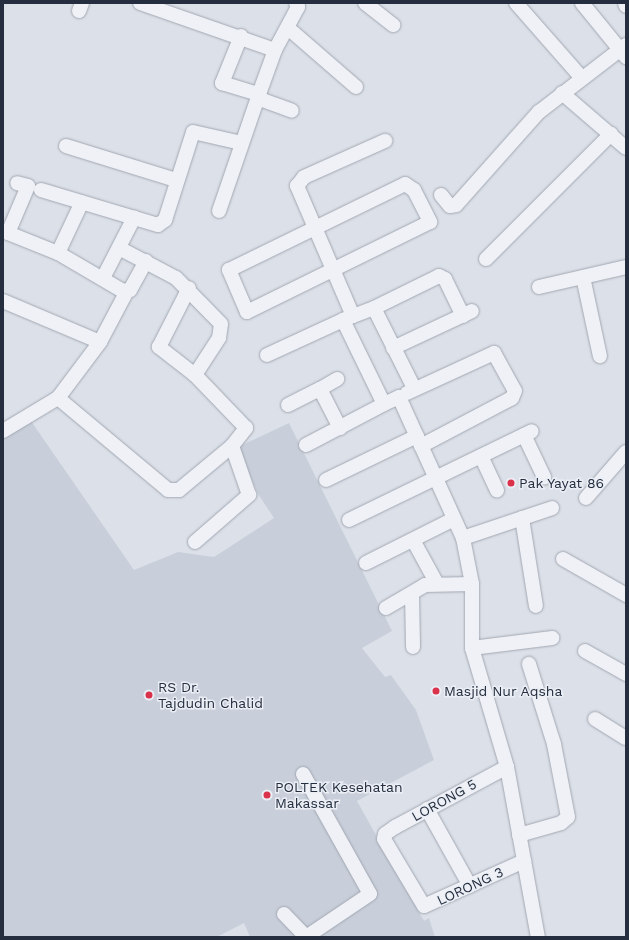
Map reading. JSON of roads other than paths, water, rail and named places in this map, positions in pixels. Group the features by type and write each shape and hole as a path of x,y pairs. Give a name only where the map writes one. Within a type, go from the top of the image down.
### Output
{"street":[{"path":"140,3 241,36 275,50"},
{"path":"219,211 241,142 275,50 298,8 296,3"},
{"path":"366,3 393,25"},
{"path":"516,3 581,77"},
{"path":"441,195 450,206 456,205 510,142 562,93 581,77 624,50 582,3"},
{"path":"288,28 356,87"},
{"path":"241,36 222,83 258,96 292,111"},
{"path":"562,93 626,148"},
{"path":"41,190 134,218 161,224 193,132 241,142"},
{"path":"486,259 611,134"},
{"path":"384,404 348,318 332,272 297,190 300,181 385,141"},
{"path":"66,146 176,180"},
{"path":"17,183 28,186 6,232 58,253 127,291"},
{"path":"405,184 414,190 430,218 430,222 332,272 247,312 229,270 405,184"},
{"path":"58,253 82,202"},
{"path":"103,278 134,218"},
{"path":"119,248 146,262 189,288 221,324 219,338 195,375"},
{"path":"3,431 58,398 100,342 127,291 146,262"},
{"path":"539,287 626,266"},
{"path":"267,355 348,318 374,308 439,276 445,278 468,314 393,348"},
{"path":"583,277 600,356"},
{"path":"58,398 172,492 232,446 246,428 195,375 159,347 189,288"},
{"path":"3,301 100,342"},
{"path":"374,308 414,388"},
{"path":"306,445 414,388 494,353 514,391 512,398 419,441 326,480"},
{"path":"288,405 337,379"},
{"path":"320,389 340,428"},
{"path":"399,397 463,538 472,584 472,648 507,767 538,937"},
{"path":"348,520 528,433 544,477"},
{"path":"195,542 249,495 232,446"},
{"path":"586,498 626,452"},
{"path":"481,456 497,491"},
{"path":"463,538 552,508"},
{"path":"522,518 536,606"},
{"path":"366,563 454,519"},
{"path":"412,540 436,582"},
{"path":"563,558 626,595"},
{"path":"386,608 436,582 472,584"},
{"path":"412,594 413,647"},
{"path":"472,648 552,638"},
{"path":"585,650 626,674"},
{"path":"519,835 562,823 568,817 554,744 529,664"},
{"path":"595,719 626,738"},
{"name":"LORONG 5","path":"384,836 427,810 507,767"},
{"path":"284,914 305,936 370,894 303,774"},
{"path":"427,810 470,886"},
{"name":"LORONG 3","path":"384,836 424,906 524,861"}],"place":[{"name":"Pak Yayat 86","path":"511,483"},
{"name":"Masjid Nur Aqsha","path":"436,691"},
{"name":"RS Dr. Tajdudin Chalid","path":"149,695"},
{"name":"POLTEK Kesehatan Makassar","path":"267,795"}]}
